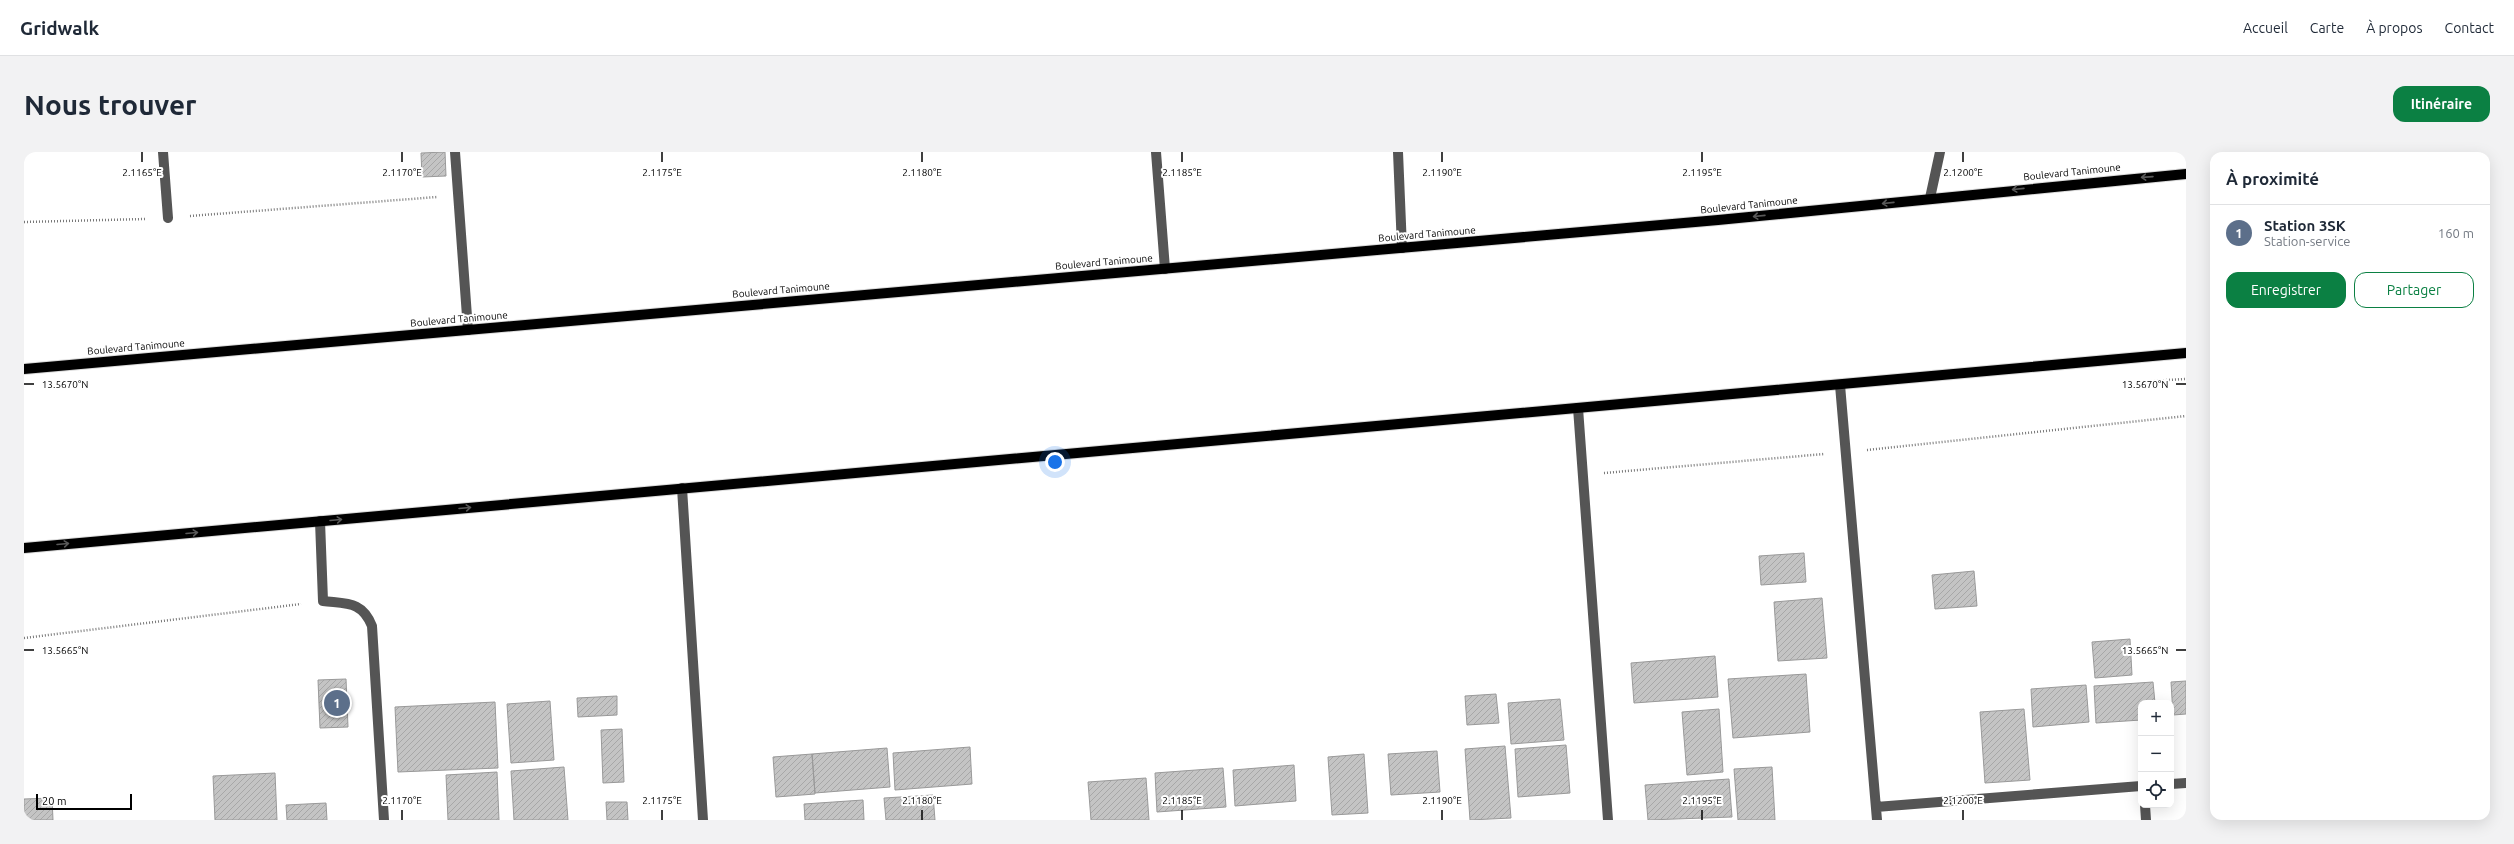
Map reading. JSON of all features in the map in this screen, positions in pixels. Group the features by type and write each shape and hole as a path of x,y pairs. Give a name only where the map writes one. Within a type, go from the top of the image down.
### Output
{"main road":[{"name":"Boulevard Tanimoune","path":"24,369 1718,220 2186,174"},
{"path":"24,548 2186,353"}],"street":[{"path":"163,152 168,218"},
{"path":"455,152 468,330"},
{"path":"1156,152 1165,269"},
{"path":"1398,152 1402,248"},
{"path":"1930,198 1940,152"},
{"path":"1840,385 1877,820"},
{"path":"1578,408 1608,820"},
{"path":"682,488 703,820"},
{"path":"320,521 323,601 354,604 367,613 372,626 384,820"},
{"path":"2174,784 2186,783"},
{"path":"1876,808 2138,786"},
{"path":"2145,808 2146,820"}],"path":[{"path":"24,222 168,218 459,195"},
{"path":"1584,475 1846,452 2186,416"},
{"path":"24,638 323,601"}],"building":[{"path":"445,152 446,176 422,177 421,153"},
{"path":"1804,553 1806,582 1761,585 1759,556"},
{"path":"1974,571 1977,606 1935,609 1932,575"},
{"path":"1822,598 1827,658 1778,661 1774,602"},
{"path":"2130,639 2132,675 2095,678 2092,642"},
{"path":"1715,656 1718,697 1634,703 1631,663"},
{"path":"1806,674 1810,732 1733,738 1728,679"},
{"path":"346,679 348,727 320,728 318,680"},
{"path":"2186,681 2186,714 2174,715 2174,700 2172,700 2171,682"},
{"path":"2153,682 2155,700 2138,700 2138,720 2096,723 2094,686"},
{"path":"2086,685 2089,722 2033,727 2031,689"},
{"path":"1496,694 1499,723 1467,725 1465,696"},
{"path":"617,696 617,715 578,717 577,698"},
{"path":"1560,699 1564,740 1511,744 1508,703"},
{"path":"550,701 554,760 511,763 507,704"},
{"path":"495,702 498,768 398,772 395,707"},
{"path":"1719,709 1723,772 1687,775 1682,712"},
{"path":"2024,709 2030,780 1985,783 1980,712"},
{"path":"622,729 624,782 603,783 601,730"},
{"path":"1566,745 1570,793 1518,797 1515,749"},
{"path":"1505,746 1511,818 1470,820 1465,749"},
{"path":"970,747 972,784 895,790 893,753"},
{"path":"887,748 890,787 815,793 812,754"},
{"path":"1437,751 1440,792 1391,795 1388,754"},
{"path":"812,754 815,794 776,797 773,757"},
{"path":"1364,754 1368,813 1332,815 1328,757"},
{"path":"1294,765 1296,801 1235,806 1233,770"},
{"path":"564,767 568,820 514,820 511,771"},
{"path":"1772,767 1775,820 1738,820 1734,769"},
{"path":"1223,768 1226,807 1157,812 1155,773"},
{"path":"497,772 499,820 448,820 446,775"},
{"path":"275,773 277,820 215,820 213,776"},
{"path":"1146,778 1149,820 1091,820 1088,782"},
{"path":"1729,779 1732,817 1648,820 1645,785"},
{"path":"933,795 935,820 886,820 884,798"},
{"path":"52,798 53,820 24,820 24,799"},
{"path":"863,800 864,820 805,820 804,804"},
{"path":"606,802 627,802 628,820 607,820"},
{"path":"326,803 327,820 287,820 286,805"}],"place":[{"name":"Station 3SK","path":"337,703"}]}
